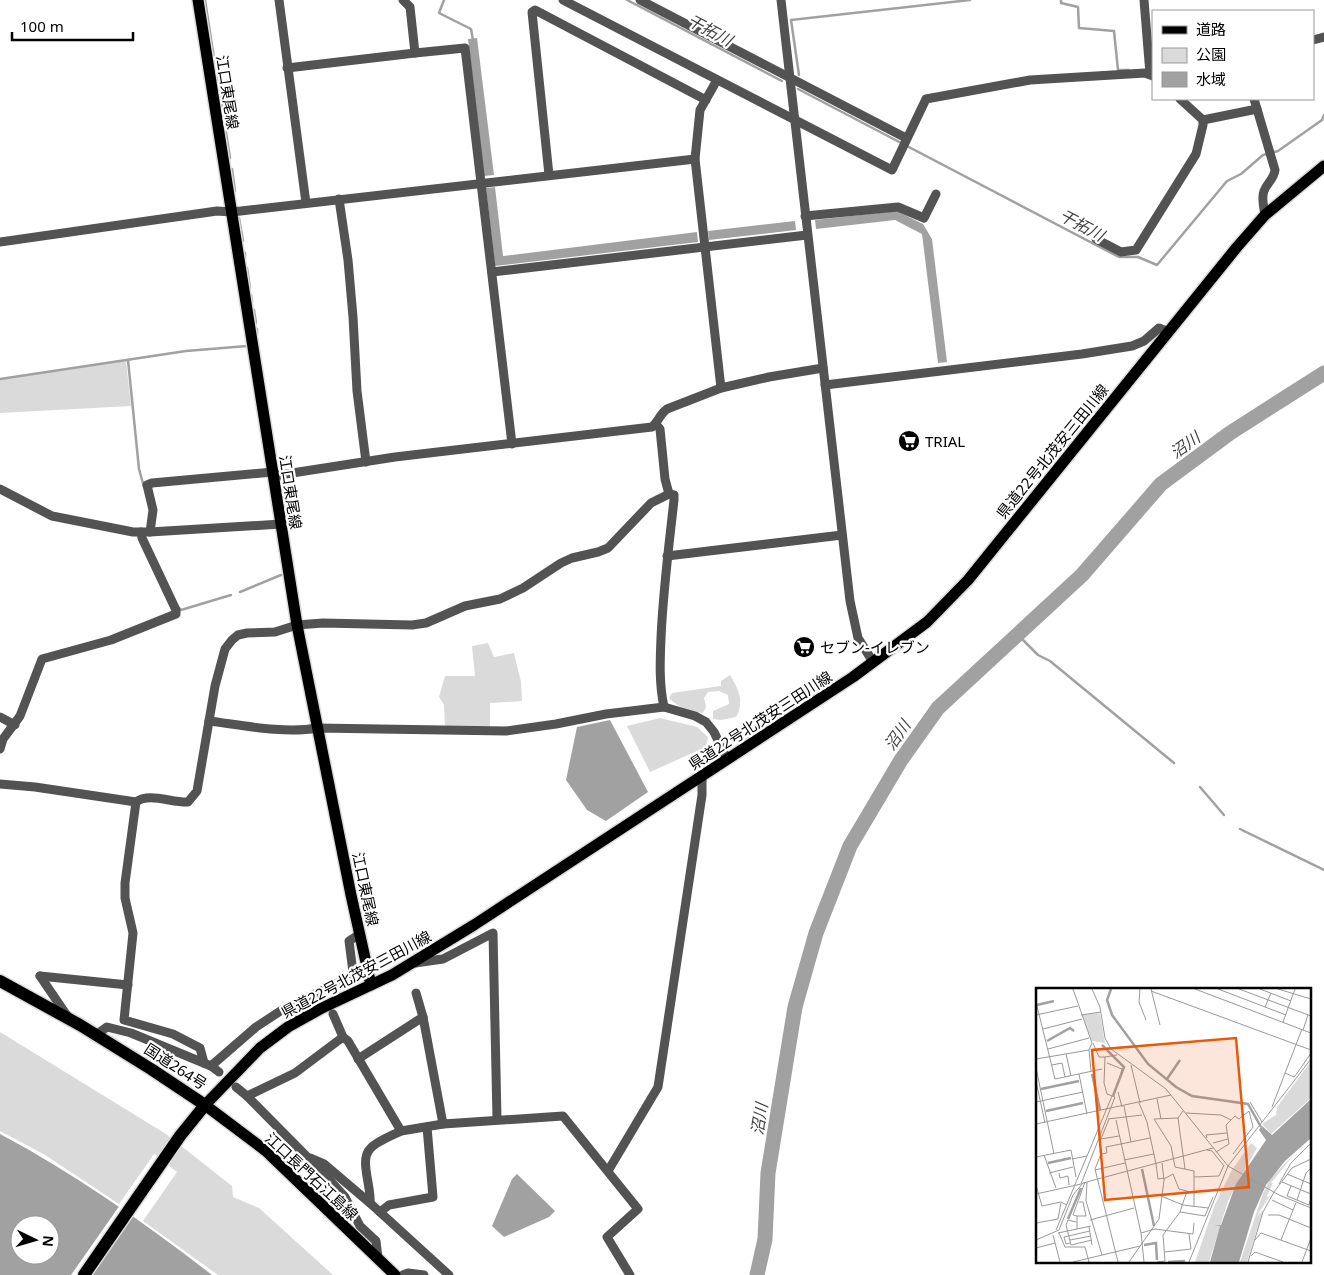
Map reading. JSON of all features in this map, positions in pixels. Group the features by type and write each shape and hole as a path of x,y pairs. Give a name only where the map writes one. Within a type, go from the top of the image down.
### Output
{"highway":[{"name":"国道264号","path":"0,981 96,1035 205,1105 180,1136 84,1275"}],"main road":[{"name":"江口東尾線","path":"198,0 297,625 371,985"},
{"name":"県道22号北茂安三田川線","path":"205,1105 260,1048 288,1027 412,963 474,925 853,677 927,622 968,580 1237,247 1265,216 1324,166"},
{"name":"江口長門石江島線","path":"205,1105 266,1151 395,1275"}],"street":[{"path":"279,0 306,203"},
{"path":"403,0 410,7 415,53"},
{"path":"563,0 892,170 926,99 1030,80 1151,75 1144,0"},
{"path":"640,0 790,78 904,142"},
{"path":"781,0 850,601 858,638 873,662"},
{"path":"549,175 532,12 535,10 706,100"},
{"path":"287,68 465,48 512,444"},
{"path":"717,80 700,110 695,158 721,388"},
{"path":"1181,100 1203,120"},
{"path":"1254,100 1275,170 1274,176 1262,196 1265,216"},
{"path":"1203,120 1257,108"},
{"path":"1096,239 1121,252 1136,250 1196,154 1203,120"},
{"path":"0,242 217,211 232,212 695,158"},
{"path":"805,216 898,207 924,218 936,194"},
{"path":"339,199 348,260 357,391 366,462"},
{"path":"492,272 807,235"},
{"path":"825,385 1132,346 1144,341 1159,328 1168,332"},
{"path":"0,749 3,739 20,716 42,659 111,640 176,614 176,610 142,538 146,532 153,510 147,485 152,483 273,474 652,426 656,424 661,413 667,409 721,388 769,377 823,368"},
{"path":"656,424 660,429 665,479 669,494"},
{"path":"0,489 52,516 146,532 281,524"},
{"path":"0,784 35,787 136,802 140,799 148,798 188,802 197,791 215,686 225,649 238,635 275,632 297,625 323,623 412,625 426,623 466,606 500,599 523,588 561,562 608,548 651,503 669,494 674,495 674,500 667,556 660,661 661,696 664,707"},
{"path":"667,556 842,535"},
{"path":"209,721 306,730 317,728 506,731 606,714 664,707 695,716 706,722 714,732 727,759"},
{"path":"0,717 15,724"},
{"path":"608,1171 658,1087 701,804 702,776"},
{"path":"136,802 125,883 125,898 133,933 124,1020 173,1034 200,1048 208,1065"},
{"path":"412,963 444,959 493,933 497,1119"},
{"path":"208,1065 256,1027 285,1008 325,994 350,978 352,975 349,940 360,934"},
{"path":"69,1019 40,976 128,985"},
{"path":"416,993 443,1124"},
{"path":"333,1014 343,1037 348,1041 400,1131"},
{"path":"358,1060 422,1017"},
{"path":"96,1035 107,1027 131,1033 208,1065 219,1072"},
{"path":"247,1096 295,1073 343,1037"},
{"path":"236,1088 247,1096 345,1197 360,1226 376,1241 378,1258"},
{"path":"370,1203 366,1155 370,1148 400,1131 443,1124 497,1119 563,1116 638,1209 607,1237 630,1275"},
{"path":"380,1212 390,1205 434,1197 427,1127"},
{"path":"306,1156 324,1164 449,1275"},
{"path":"403,1275 408,1273 424,1275"}],"green space":[{"path":"126,361 131,406 0,413 0,379"},
{"path":"488,643 494,657 514,653 521,682 522,701 490,703 490,729 445,727 444,705 439,697 445,676 475,676 472,646"},
{"path":"730,675 738,690 740,701 739,712 736,717 721,720 713,719 713,711 729,704 728,695 719,691 708,692 704,698 706,707 703,713 684,709 669,698 672,693 721,686 721,681"},
{"path":"660,718 697,727 708,737 706,747 650,772 627,726"},
{"path":"0,1032 166,1134 232,1186 233,1197 259,1208 333,1275 218,1275 143,1221 177,1172 154,1154 119,1204 45,1155 0,1131"}],"water":[{"path":"477,38 494,175 484,176 468,39"},
{"path":"495,187 503,256 697,232 698,242 495,266 486,188"},
{"path":"897,211 923,224 932,239 947,362 938,363 922,234 895,220 816,229 815,220"},
{"path":"795,221 796,230 709,240 708,231"},
{"path":"610,720 648,792 606,821 587,810 566,780 577,727"},
{"path":"0,1134 28,1149 109,1200 212,1275 0,1275"},
{"path":"517,1174 555,1211 549,1217 504,1237 492,1226 512,1179"}],"pier":[{"path":"120,1205 132,1213 89,1275 71,1275"}],"waterway":[{"path":"205,0 215,65"},
{"path":"444,0 439,13 471,29 473,40"},
{"name":"干拓川","path":"627,0 782,81"},
{"path":"799,75 791,20 970,0"},
{"path":"1061,0 1061,3 1078,7 1079,28 1114,31 1118,70 1129,70"},
{"path":"217,75 230,158"},
{"name":"干拓川","path":"798,89 1119,257 1138,257 1157,265 1227,181 1241,174 1263,155 1278,151 1322,120 1324,115"},
{"path":"232,169 235,191"},
{"path":"239,218 243,241"},
{"path":"245,253 245,258"},
{"path":"247,268 250,288"},
{"path":"251,295 252,302"},
{"path":"254,310 256,323"},
{"path":"257,329 257,334"},
{"path":"0,379 186,351 247,346"},
{"path":"128,360 139,469 144,487"},
{"name":"沼川","path":"757,1275 765,1239 768,1173 795,1007 816,933 850,846 901,760 938,708 1082,575 1161,484 1230,433 1324,373"},
{"path":"240,592 281,575"},
{"path":"179,608 181,610 231,595"},
{"path":"1017,634 1038,655 1050,661 1174,763"},
{"path":"1200,787 1224,815"},
{"path":"1240,829 1324,870"}],"place":[{"name":"TRIAL","path":"909,441"},
{"name":"セブン-イレブン","path":"804,647"}]}
